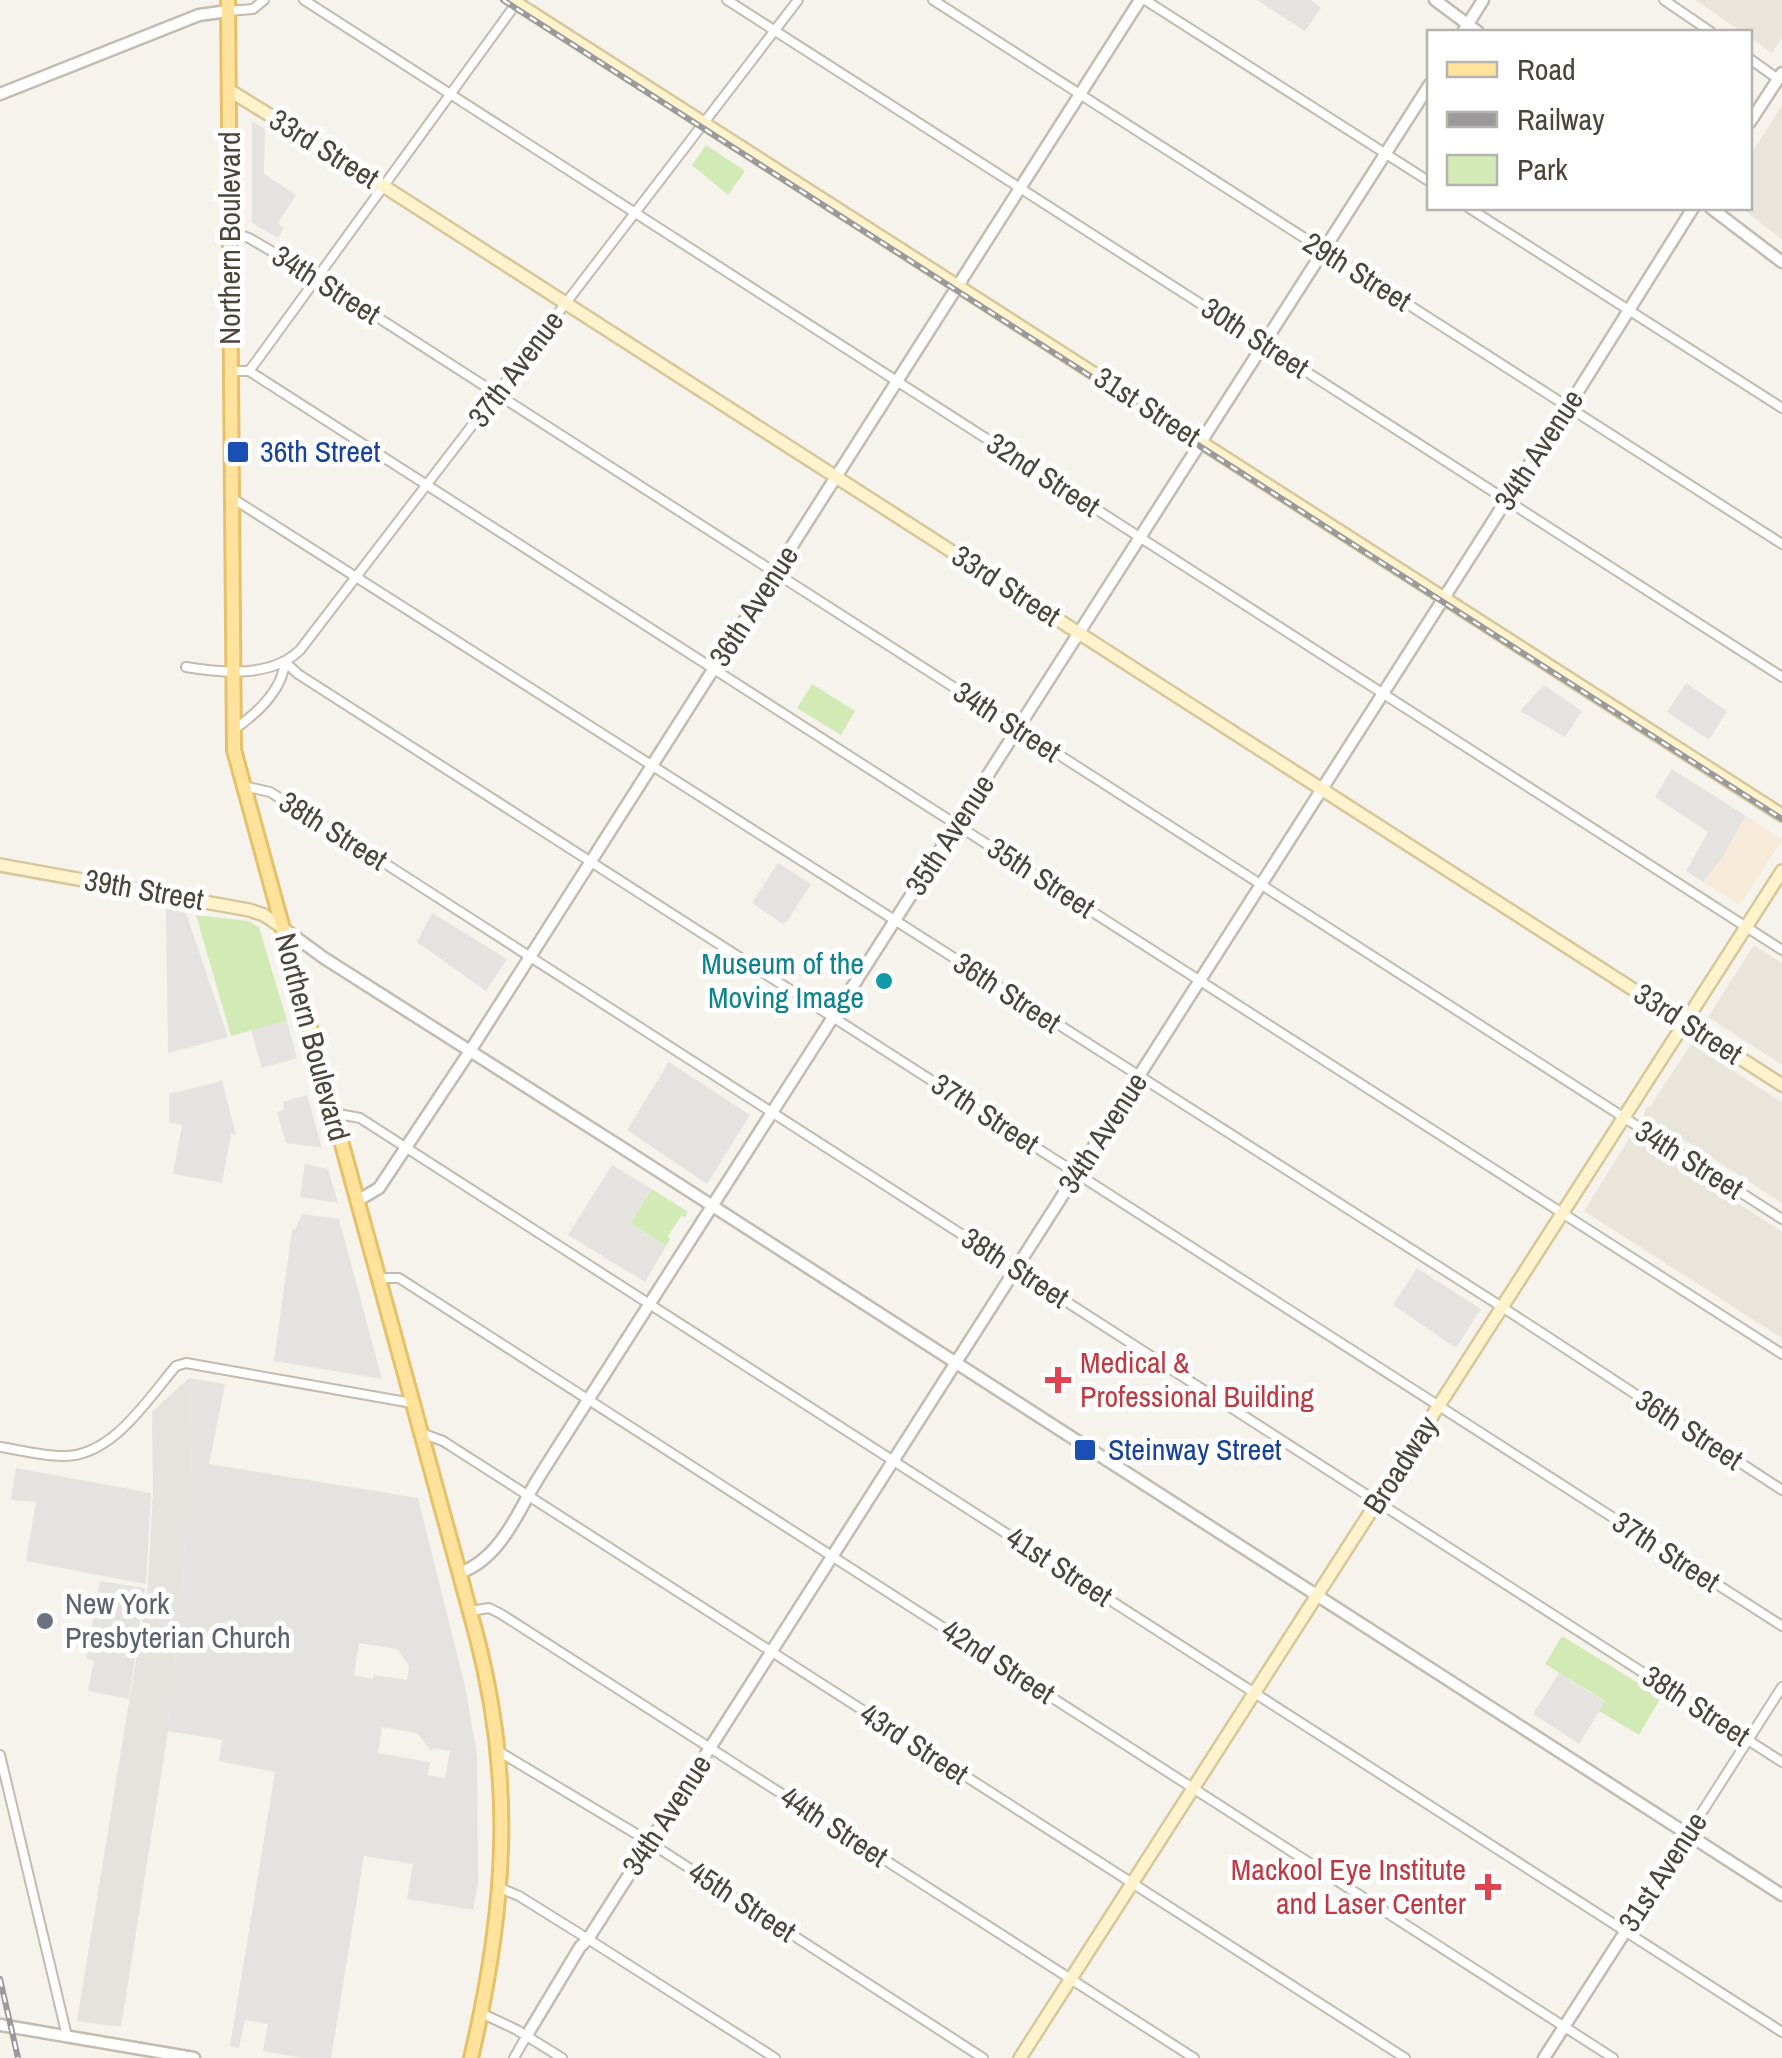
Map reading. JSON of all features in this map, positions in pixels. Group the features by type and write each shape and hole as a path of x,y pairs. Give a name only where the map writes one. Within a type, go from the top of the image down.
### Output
{"main road":[{"name":"31st Street","path":"516,1 1782,815"},
{"name":"Northern Boulevard","path":"228,5 234,750 486,1674 502,1808 500,1888 492,1956 470,2058"},
{"name":"33rd Street","path":"229,90 1782,1085"},
{"name":"39th Street","path":"0,865 254,911 283,928"},
{"name":"Broadway","path":"1020,2058 1782,871"}],"street":[{"path":"0,94 199,15 228,5 253,9 264,0"},
{"name":"32nd Street","path":"304,0 1782,950"},
{"name":"30th Street","path":"728,0 1782,677"},
{"name":"37th Avenue","path":"232,731 252,718 280,682 285,662 300,650 798,0"},
{"name":"29th Street","path":"933,0 1782,544"},
{"path":"1143,0 1427,180"},
{"name":"36th Avenue","path":"357,1202 379,1188 470,1050 1143,0"},
{"path":"1435,0 1469,30 1483,0"},
{"path":"1664,0 1708,30"},
{"path":"230,371 249,371 516,1"},
{"path":"1752,60 1780,76 1752,119"},
{"name":"35th Avenue","path":"460,1573 484,1560 510,1527 1427,89"},
{"path":"1472,210 1782,408"},
{"name":"34th Avenue","path":"514,2058 580,1947 1692,210"},
{"path":"1714,210 1782,262"},
{"name":"34th Street","path":"230,232 250,238 316,278 1782,1219"},
{"name":"35th Street","path":"249,371 1782,1354"},
{"name":"36th Street","path":"231,498 1502,1307 1782,1490"},
{"path":"186,667 215,672 264,669 285,662"},
{"name":"37th Street","path":"285,662 298,674 1782,1626"},
{"name":"38th Street","path":"243,786 270,792 1782,1762"},
{"path":"283,928 1782,1895"},
{"name":"41st Street","path":"333,1113 360,1118 1782,2032"},
{"name":"42nd Street","path":"378,1278 399,1278 1614,2058"},
{"path":"0,1447 62,1456 85,1454 116,1434 176,1366 191,1363 412,1403"},
{"name":"43rd Street","path":"421,1433 443,1440 1405,2058"},
{"name":"44th Street","path":"470,1611 489,1608 501,1614 1194,2058"},
{"name":"31st Avenue","path":"1544,2058 1782,1686"},
{"name":"45th Street","path":"498,1751 650,1843 983,2058"},
{"path":"0,1755 67,2036"},
{"path":"500,1888 588,1938 774,2058"},
{"path":"482,2012 562,2058"},
{"path":"0,2025 194,2058"}],"shaded area":[{"path":"1257,0 1311,0 1321,8 1305,31"},
{"path":"1695,0 1782,0 1782,37 1772,53 1752,38 1752,30 1739,30"},
{"path":"1782,105 1782,239 1744,210 1752,210 1752,153"},
{"path":"252,121 265,129 264,174 296,195 278,223 284,228 278,238 252,223"},
{"path":"1686,683 1727,711 1709,740 1667,712"},
{"path":"1544,685 1582,711 1565,737 1520,711"},
{"path":"1672,769 1746,816 1703,882 1686,871 1708,832 1655,797"},
{"path":"1746,816 1782,840 1740,905 1703,882"},
{"path":"778,863 811,884 783,924 752,903"},
{"path":"166,909 186,913 228,1037 168,1053"},
{"path":"432,913 507,959 486,991 417,942"},
{"path":"1754,945 1782,963 1782,1065 1708,1017"},
{"path":"287,1021 297,1058 262,1068 251,1030"},
{"path":"1691,1044 1782,1102 1782,1203 1672,1132 1669,1135 1643,1118"},
{"path":"669,1062 750,1115 707,1184 627,1130"},
{"path":"222,1081 236,1135 231,1134 222,1183 173,1174 182,1125 169,1122 169,1094"},
{"path":"307,1095 322,1148 286,1143 277,1112 284,1110 283,1102"},
{"path":"1630,1137 1659,1156 1662,1153 1782,1232 1782,1338 1584,1211"},
{"path":"305,1164 328,1169 338,1203 300,1197"},
{"path":"612,1165 652,1189 630,1223 666,1246 645,1282 568,1235"},
{"path":"302,1214 339,1219 382,1379 274,1361 292,1230"},
{"path":"1417,1268 1481,1309 1456,1348 1393,1305"},
{"path":"189,1378 191,1489 168,1731 121,2027 77,2021 148,1586 152,1412"},
{"path":"189,1378 225,1384 209,1464 418,1498 465,1686 477,1755 478,1883 473,1910 407,1899 413,1864 364,1856 331,2058 263,2051 268,2024 245,2020 239,2048 230,2046 275,1772 219,1761 222,1740 168,1731 191,1489","holes":["359,1643 397,1649 409,1666 407,1680 354,1675","382,1727 417,1733 432,1752 433,1748 450,1751 445,1778 428,1775 430,1762 378,1753"]},
{"path":"16,1468 151,1493 146,1584 26,1561 36,1502 11,1500"},
{"path":"100,1581 145,1588 129,1699 88,1691 94,1661 86,1658"},
{"path":"1559,1673 1605,1702 1579,1744 1533,1714"}],"green space":[{"path":"706,145 745,171 728,195 692,165"},
{"path":"812,684 855,711 841,735 797,708"},
{"path":"196,915 248,921 259,927 287,1021 231,1036"},
{"path":"652,1189 688,1212 668,1236 666,1246 630,1223"},
{"path":"1562,1636 1661,1697 1639,1735 1599,1711 1605,1701 1545,1664"}],"railway":[{"path":"503,0 1782,819"},
{"path":"0,1979 18,2058"}],"place":[{"name":"36th Street","path":"238,452"},
{"name":"Museum of the Moving Image","path":"884,981"},
{"name":"Medical & Professional Building","path":"1058,1380"},
{"name":"Steinway Street","path":"1085,1450"},
{"name":"New York Presbyterian Church","path":"45,1621"},
{"name":"Mackool Eye Institute and Laser Center","path":"1488,1887"}]}
